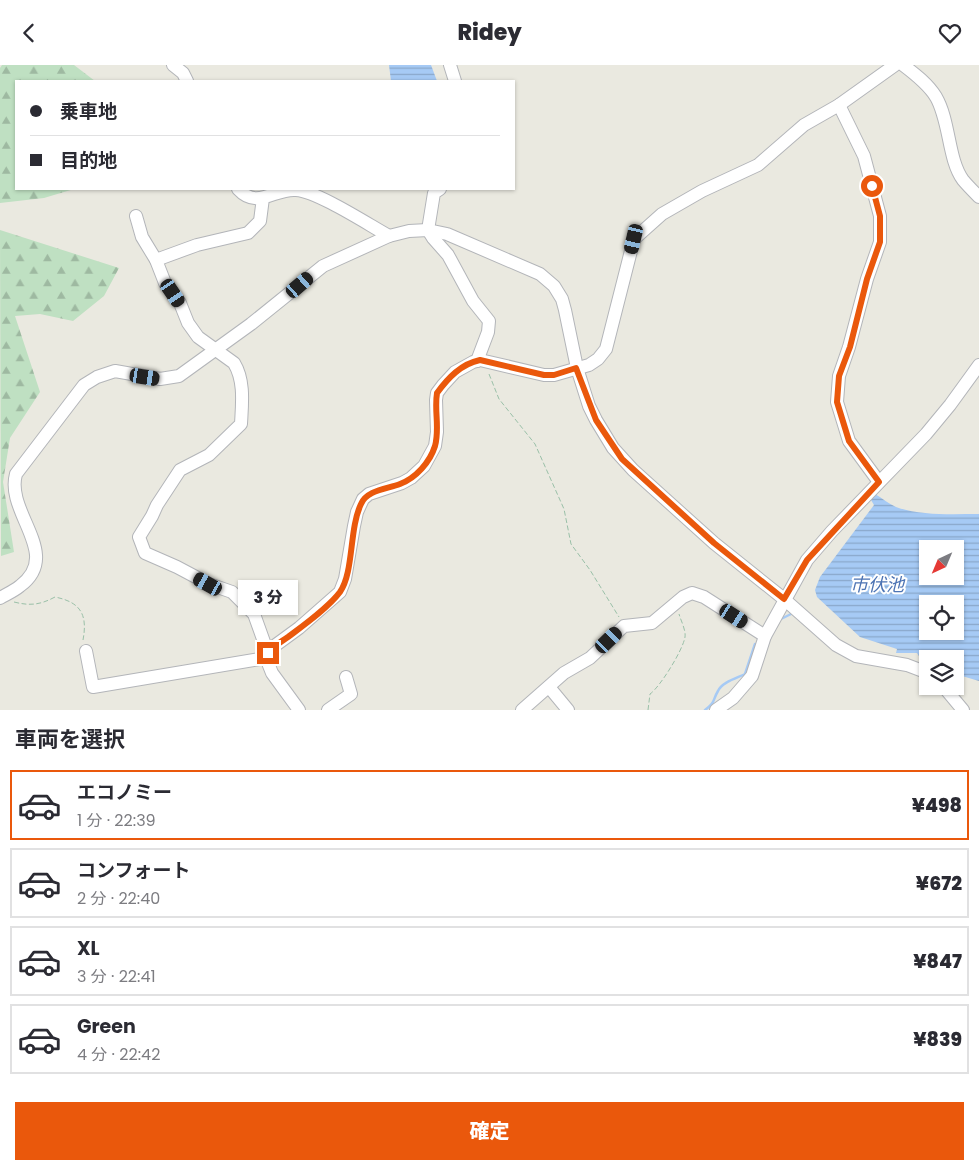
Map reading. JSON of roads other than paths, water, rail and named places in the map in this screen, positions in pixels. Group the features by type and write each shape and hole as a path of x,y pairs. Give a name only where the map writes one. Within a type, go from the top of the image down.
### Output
{"street":[{"path":"173,65 183,73 186,80"},
{"path":"450,65 455,80"},
{"path":"86,651 94,687 267,656 273,647 299,628 340,592 347,574 354,526 361,503 369,494 411,478 424,465 431,455 436,438 437,393 456,372 480,361 544,375 554,375 594,362 606,349 634,239 662,214 702,191 758,165 804,125 839,105 895,65"},
{"path":"903,65 922,80 935,96 943,112 956,166 963,180 979,197"},
{"path":"839,105 864,156 880,216 880,242 867,279 850,347 839,376 837,402 849,441 879,482"},
{"path":"239,190 255,198 263,199 281,191 301,191 327,202 389,236"},
{"path":"438,190 434,193 428,230 448,255 473,301 489,321 480,361"},
{"path":"156,260 198,245 248,233 260,221 263,199"},
{"path":"136,216 142,237 156,260 165,283 180,303 193,331 216,351 234,363 242,395 241,424 209,455 180,470 156,505 152,517 139,537 145,553 177,567 208,584 232,592 254,614 272,673 299,710"},
{"path":"6,600 26,581 31,574 36,560 35,544 18,506 14,488 16,474 80,389 97,377 115,371 160,379 172,378 190,369 216,351 289,295 323,266 389,236 409,231 428,230 447,234 499,256 540,274 550,282 562,299 568,321 576,368 596,420 622,459 714,543 784,599 836,645 856,656 907,665 919,670"},
{"path":"716,710 737,694 752,676 765,636 807,560 926,434 950,405 974,382 979,365"},
{"path":"522,710 564,673 590,658 624,626 652,623 683,597 692,593 704,597 765,636"},
{"path":"328,710 351,693 346,677"},
{"path":"549,687 568,710"},
{"path":"950,695 963,710"}],"water":[{"path":"389,65 431,65 437,80 391,80"},
{"name":"市伏池","path":"875,494 896,507 916,512 979,514 979,681 964,677 964,650 919,650 919,656 917,653 896,653 897,649 860,637 817,597 815,590 820,577 874,505 871,500"}],"waterway":[{"path":"781,619 791,614"},
{"path":"705,710 712,703 723,685 745,674 755,644"}]}
